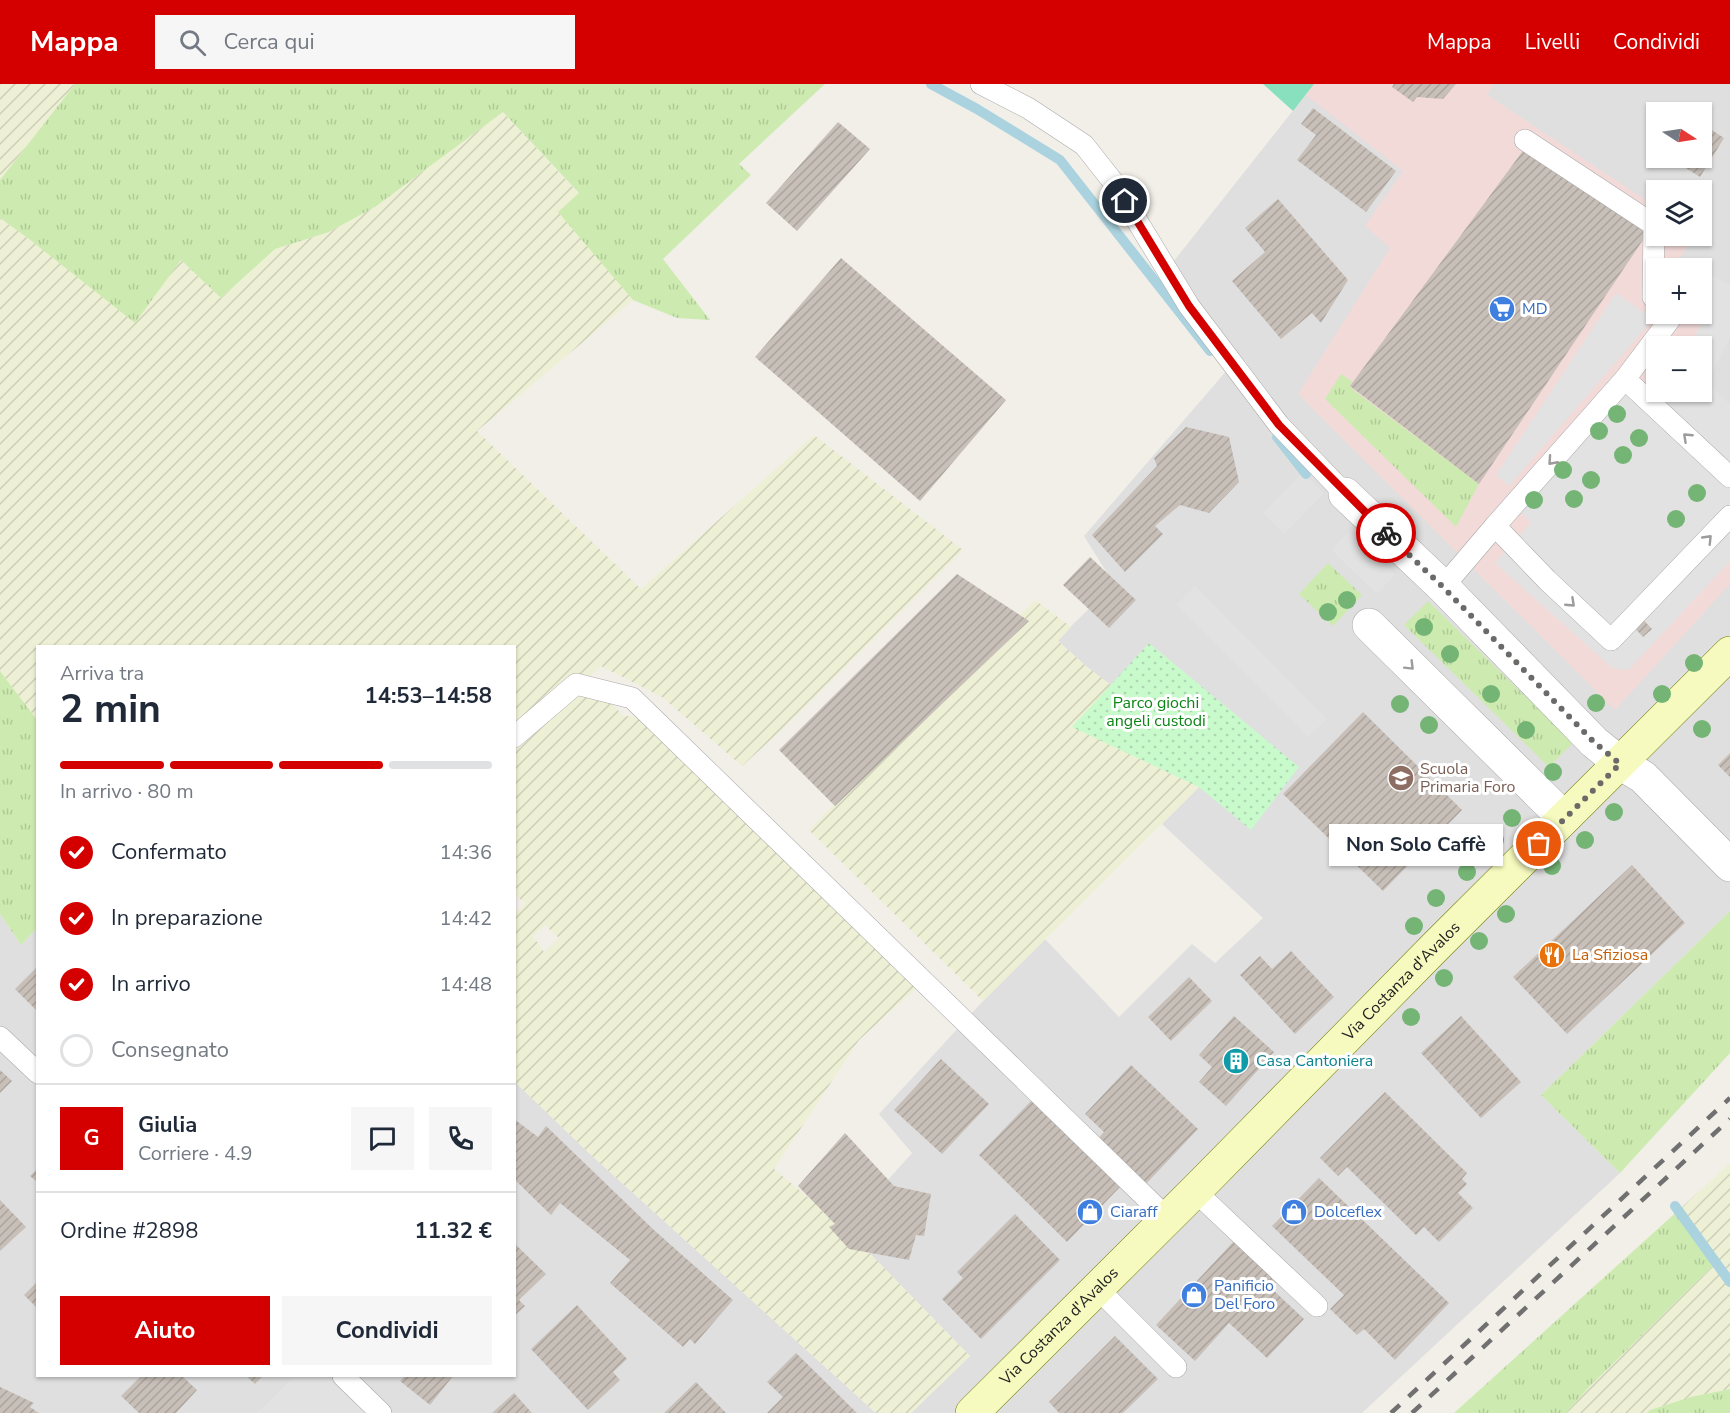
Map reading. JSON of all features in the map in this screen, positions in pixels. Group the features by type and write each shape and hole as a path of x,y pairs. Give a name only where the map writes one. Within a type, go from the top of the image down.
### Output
{"main road":[{"name":"Via Costanza d'Avalos","path":"972,1413 1730,653"}],"street":[{"path":"1345,494 1434,579 1594,742 1620,764 1643,777 1730,865"},
{"path":"1369,625 1564,818"}],"lane":[{"path":"981,84 1028,108 1084,145 1114,183 1189,306 1210,335 1279,425 1345,494"},
{"path":"1525,140 1654,225 1654,258"},
{"path":"1434,579 1495,526 1625,379 1666,324"},
{"path":"1625,379 1730,477"},
{"path":"1495,526 1547,580 1611,640 1730,516"},
{"path":"516,735 576,684 632,698 1167,1218"},
{"path":"0,1037 36,1071"},
{"path":"1195,1191 1317,1306"},
{"path":"1097,1288 1176,1367"},
{"path":"344,1377 381,1413"}],"shaded area":[{"path":"1314,84 1730,84 1730,911 1541,1095 1620,1173 1362,1413 911,1413 970,1356 845,1228 912,1153 879,1114 983,1001 1045,939 1119,1017 1192,944 1215,963 1263,918 1162,824 1199,787 1072,727 1110,685 1057,640 1114,584 1084,536 1228,369 1162,276"},
{"path":"1314,84 1493,84 1487,95 1646,200 1646,246 1688,246 1679,258 1646,258 1646,324 1712,324 1712,276 1730,285 1730,337 1712,372 1712,336 1646,336 1646,402 1712,402 1712,387 1730,405 1730,584 1615,710 1298,394 1390,248 1365,226 1403,171 1306,95"},
{"path":"1712,276 1730,285 1730,337 1712,372 1712,336 1695,336 1701,324 1712,324"},
{"path":"1616,293 1646,314 1646,324 1649,324 1509,486 1496,475"},
{"path":"1636,383 1646,391 1646,402 1712,402 1712,387 1730,405 1730,561 1628,670 1615,669 1609,665 1495,563 1531,523 1517,507"},
{"path":"1303,472 1324,493 1284,534 1263,513"},
{"path":"1349,531 1395,575 1377,594 1331,550"},
{"path":"1195,586 1327,719 1308,737 1176,605"},
{"path":"0,914 21,945 36,929 36,1377 516,1377 516,1083 590,1154 876,1413 0,1413"},
{"path":"294,1377 327,1377 365,1413 257,1413"}],"green space":[{"path":"0,84 75,84 0,180"},
{"path":"75,84 825,84 739,164 751,175 663,259 710,320 677,318 633,300 558,212 579,193 503,112 375,207 329,232 275,249 221,298 181,260 135,323 0,218 0,180"},
{"path":"1263,84 1314,84 1293,111"},
{"path":"503,112 579,194 559,212 633,300 477,431 641,589 814,435 963,550 786,726 742,766 662,697 601,666 588,678 623,716 661,717 926,979 859,1040 774,1169 845,1228 970,1356 911,1413 876,1413 590,1154 516,1083 516,912 525,904 516,895 516,645 36,645 36,719 0,671 0,218 29,239 181,260 221,298 275,249 329,232 375,207","holes":["545,925 559,938 544,952 533,936"]},
{"path":"1341,374 1352,381 1350,386 1356,392 1479,484 1456,527 1325,399"},
{"path":"1328,563 1362,595 1333,626 1299,594"},
{"path":"1035,600 1071,627 1058,641 1111,685 1073,727 1199,787 983,1001 809,830"},
{"path":"1428,601 1573,743 1549,767 1404,625"},
{"name":"Parco giochi angeli custodi","path":"1149,643 1299,767 1251,830 1199,787 1072,727"},
{"path":"0,671 36,719 36,929 21,945 0,914"},
{"path":"1730,911 1730,1053 1620,1173 1541,1095"},
{"path":"1730,1163 1730,1389 1691,1397 1647,1413 1566,1413 1590,1386 1719,1260 1682,1207"},
{"path":"1682,1207 1719,1260 1590,1386 1566,1413 1454,1413"},
{"path":"1730,1389 1730,1413 1647,1413 1691,1397"}],"building":[{"path":"1394,84 1456,84 1443,99 1417,97 1413,102 1392,87"},
{"path":"1313,108 1396,171 1366,212 1297,160 1316,135 1301,124"},
{"path":"838,122 870,149 797,231 766,203"},
{"path":"1712,130 1724,138 1712,158"},
{"name":"MD","path":"1525,148 1646,229 1646,235 1479,484 1350,386"},
{"path":"1686,168 1706,168 1700,177"},
{"path":"1278,199 1348,280 1321,323 1312,313 1281,339 1232,281 1265,252 1245,228"},
{"path":"841,258 1006,400 920,501 755,357"},
{"path":"1186,427 1229,437 1239,482 1209,513 1180,505 1155,526 1163,534 1125,572 1092,535 1157,466 1154,458"},
{"path":"1090,557 1136,600 1109,628 1063,585"},
{"path":"957,574 1029,621 835,806 779,750"},
{"path":"1638,614 1652,629 1643,637 1630,623"},
{"path":"1363,712 1462,810 1383,891 1283,794"},
{"path":"1730,753 1730,777 1718,765"},
{"path":"1632,865 1685,923 1567,1034 1513,977"},
{"path":"1291,951 1334,997 1295,1034 1240,975 1260,956 1272,969"},
{"path":"36,968 36,1010 15,989"},
{"path":"1189,977 1212,1001 1171,1041 1148,1017"},
{"name":"Casa Cantoniera","path":"1234,1016 1274,1052 1226,1106 1199,1082 1212,1067 1199,1055"},
{"path":"1461,1016 1521,1082 1481,1118 1421,1053"},
{"path":"941,1059 989,1104 942,1154 894,1110"},
{"path":"1131,1065 1198,1129 1144,1186 1097,1140 1104,1132 1085,1114"},
{"path":"0,1070 12,1081 0,1093"},
{"path":"1385,1092 1467,1173 1462,1179 1467,1184 1458,1193 1473,1208 1439,1242 1424,1227 1416,1235 1347,1167 1338,1176 1320,1158"},
{"path":"1032,1100 1120,1187 1067,1242 979,1155"},
{"path":"516,1120 538,1137 546,1126 655,1231 733,1300 695,1344 690,1339 683,1347 610,1283 630,1260 560,1203 551,1215 516,1181"},
{"path":"845,1133 894,1186 931,1194 924,1236 916,1235 909,1260 849,1249 829,1227 835,1224 798,1186"},
{"path":"36,1170 36,1181 30,1176"},
{"path":"1319,1178 1449,1303 1395,1360 1364,1329 1357,1335 1330,1309 1344,1295 1272,1226"},
{"path":"0,1200 26,1227 0,1251"},
{"path":"1015,1214 1060,1260 981,1339 942,1299 963,1278 957,1272"},
{"path":"1234,1241 1277,1281 1271,1288 1304,1319 1267,1358 1229,1323 1195,1361 1156,1325"},
{"path":"516,1245 546,1274 519,1300 525,1306 516,1314"},
{"path":"36,1283 36,1307 24,1295"},
{"path":"577,1305 627,1359 613,1372 620,1380 588,1410 531,1349"},
{"path":"1115,1336 1158,1379 1123,1413 1059,1413 1049,1402"},
{"path":"796,1353 857,1413 767,1413 783,1397 767,1382"},
{"path":"140,1377 183,1377 197,1390 176,1413 139,1413 121,1396"},
{"path":"247,1377 262,1377 255,1384"},
{"path":"404,1377 452,1377 430,1405 400,1381"},
{"path":"696,1382 726,1413 664,1413"},
{"path":"0,1387 34,1403 30,1407 39,1413 0,1413"},
{"path":"514,1393 532,1413 492,1413"}],"waterway":[{"path":"931,84 977,109 1060,160 1210,351"},
{"path":"1277,437 1306,474"},
{"path":"1675,1206 1730,1282"}],"railway":[{"path":"1391,1413 1730,1098"},
{"path":"1412,1413 1730,1119"}],"way so far":[{"path":"1386,533 1443,587 1594,742 1620,764 1539,844"}],"place":[{"name":"MD","path":"1502,309"},
{"name":"Scuola Primaria Foro","path":"1401,778"},
{"name":"Non Solo Caffè","path":"1539,844"},
{"name":"La Sfiziosa","path":"1552,955"},
{"name":"Casa Cantoniera","path":"1236,1061"},
{"name":"Ciaraff","path":"1090,1212"},
{"name":"Dolceflex","path":"1294,1212"},
{"name":"Panificio Del Foro","path":"1194,1295"}],"route":[{"path":"1125,201 1189,306 1279,425 1386,533"}]}
